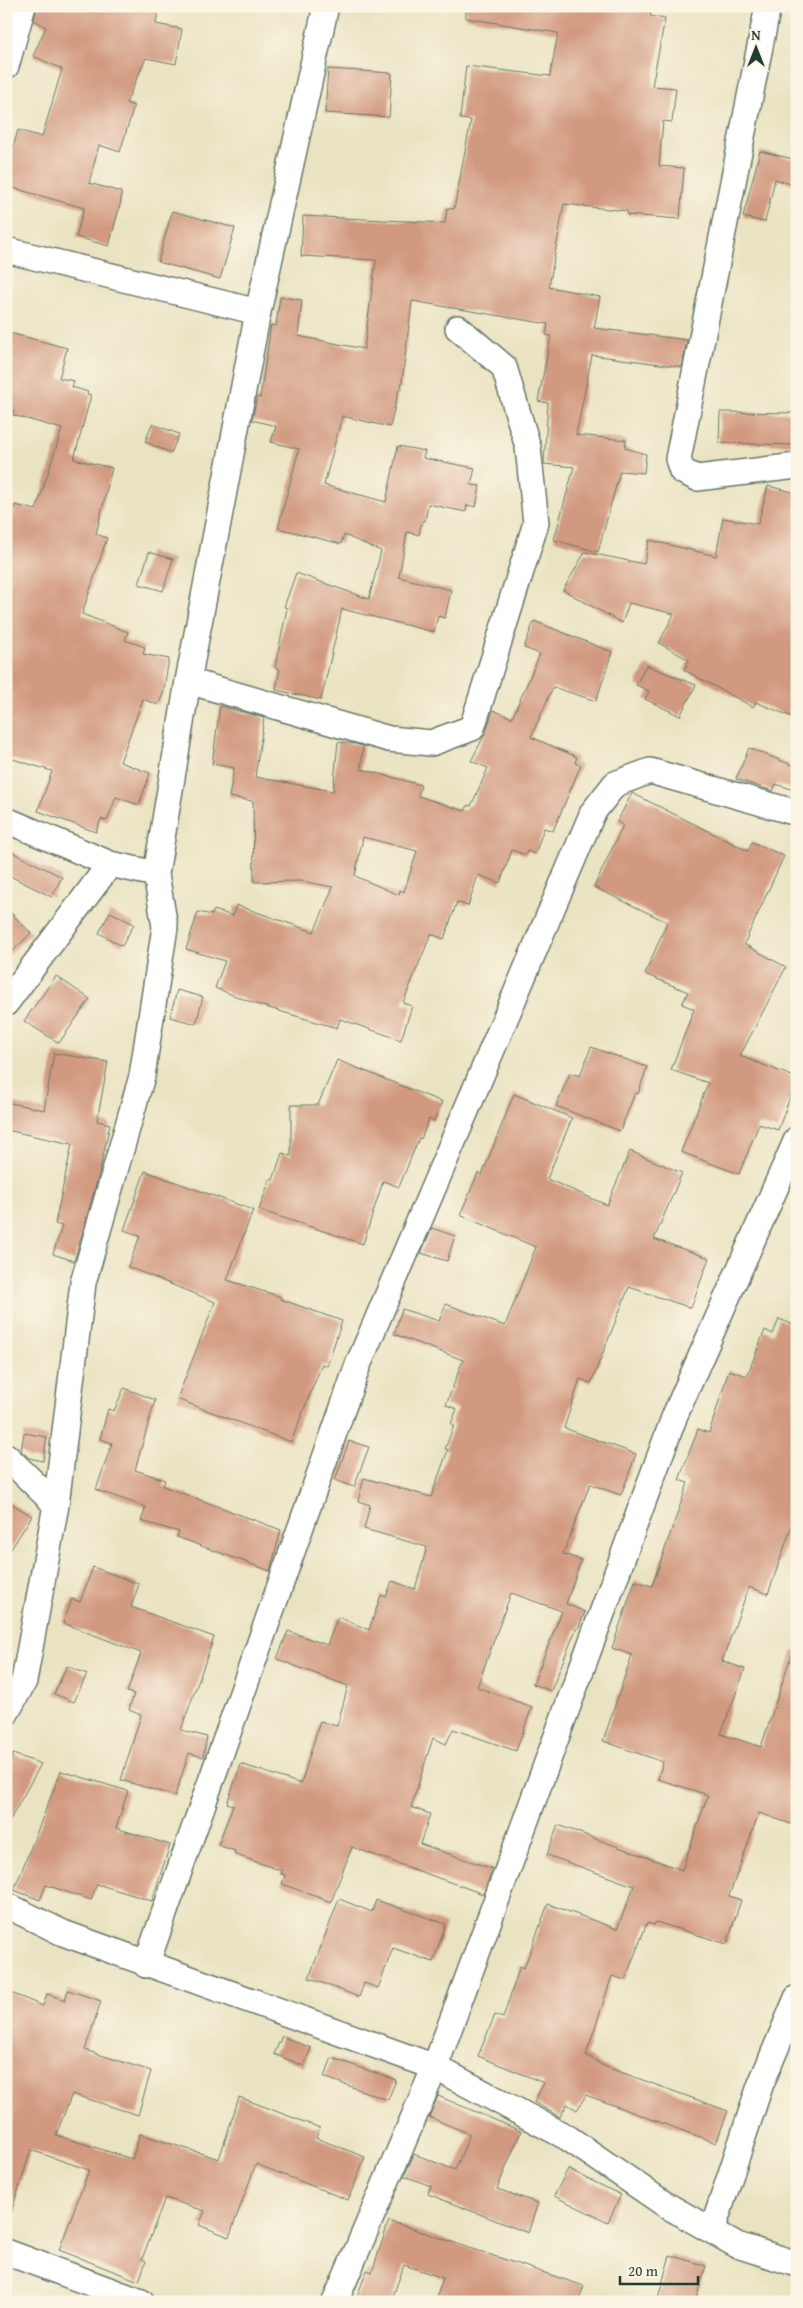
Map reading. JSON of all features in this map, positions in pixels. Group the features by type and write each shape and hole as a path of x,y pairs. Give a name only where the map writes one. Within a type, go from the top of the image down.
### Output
{"street":[{"path":"6,66 23,6"},
{"path":"6,1713 24,1682 56,1505 83,1283 142,1076 165,927 156,874 188,681 258,312 326,6"},
{"path":"768,6 678,459 682,471 697,478 797,466"},
{"path":"6,250 258,312"},
{"path":"188,681 389,739 430,743 472,728 536,523 528,447 504,367 458,328"},
{"path":"146,1964 358,1365 593,812 615,784 650,771 797,813"},
{"path":"6,820 110,864 156,874"},
{"path":"6,1003 110,864"},
{"path":"335,2302 435,2067 675,1415 797,1139"},
{"path":"6,1456 56,1505"},
{"path":"6,1905 63,1933 435,2067 568,2138 666,2205 737,2245 797,2264"},
{"path":"712,2231 760,2086 797,1998"},
{"path":"6,2252 141,2302"}],"building":[{"path":"37,6 159,6 156,24 182,29 176,64 146,58 126,103 134,106 120,152 99,145 89,183 121,192 121,201 109,246 76,237 84,208 6,186 6,157 10,158 18,130 42,137 62,69 33,56 46,27 34,20"},
{"path":"466,6 623,6 651,12 650,16 665,19 652,86 676,88 672,122 663,121 659,166 684,168 680,219 627,215 627,211 564,204 549,287 600,297 594,328 687,340 682,367 592,355 576,435 626,440 625,448 646,454 644,473 620,471 598,552 554,540 574,467 544,464 548,403 538,401 551,336 546,335 548,324 412,301 401,389 399,389 390,427 342,416 324,485 386,502 398,446 425,451 423,458 475,468 471,485 480,486 476,507 467,505 466,512 428,504 425,521 422,521 419,535 407,532 399,577 451,590 445,618 438,616 434,632 342,609 321,700 276,690 280,669 275,668 287,608 284,607 296,573 369,599 381,551 344,535 341,544 278,528 299,449 271,442 276,426 252,420 257,397 260,398 271,325 276,326 280,297 302,300 298,336 364,349 376,260 301,256 303,216 445,223 447,208 454,209 471,120 460,119 466,66 550,76 558,33 466,18"},
{"path":"328,69 392,73 389,117 325,113"},
{"path":"760,151 797,160 797,186 775,179 765,222 743,217"},
{"path":"172,211 235,228 220,279 158,262"},
{"path":"6,332 67,348 59,378 74,381 72,387 88,392 87,394 91,395 74,459 112,468 96,534 107,538 82,614 128,632 125,640 145,647 143,654 169,659 163,694 158,705 143,699 120,762 150,773 139,805 116,797 107,821 101,819 96,832 38,811 52,771 6,757 6,537 15,505 36,510 62,429 13,415 14,410 6,408"},
{"path":"720,412 797,413 797,445 719,443"},
{"path":"152,424 179,434 171,453 145,442"},
{"path":"768,486 797,493 797,719 756,702 753,707 684,670 689,660 659,643 674,614 629,603 622,623 563,590 585,552 644,564 649,540 716,556 723,518 758,524"},
{"path":"149,552 173,559 163,591 139,584"},
{"path":"534,621 612,652 596,701 553,687 531,737 577,757 575,763 581,765 553,831 544,828 535,854 527,851 526,855 512,850 500,883 478,875 468,906 457,902 444,939 431,934 403,1003 412,1006 401,1040 340,1019 337,1028 259,1005 215,988 225,961 186,949 198,912 212,915 214,910 233,916 236,905 314,932 333,887 301,881 254,882 253,801 229,797 234,768 212,764 220,706 264,718 255,777 333,791 338,742 355,744 363,746 361,769 421,785 418,796 465,811 468,805 471,806 488,768 471,761 486,732 493,710 512,718 540,654 524,648","holes":["363,837 417,851 404,892 400,890 399,895 355,876"]},
{"path":"646,665 696,685 680,716 645,699 649,691 636,685"},
{"path":"749,748 797,767 797,791 776,784 773,791 736,779"},
{"path":"632,793 748,851 752,842 784,856 744,944 786,967 740,1056 797,1078 778,1130 759,1124 739,1174 681,1152 708,1083 671,1070 694,1009 682,1004 688,992 645,974 667,922 594,887 623,825 617,822"},
{"path":"6,849 62,877 52,897 6,874"},
{"path":"6,908 31,933 6,958"},
{"path":"110,912 134,924 122,946 99,933"},
{"path":"56,976 90,999 59,1043 24,1021"},
{"path":"177,990 203,997 196,1024 170,1017"},
{"path":"591,1047 647,1067 638,1094 635,1093 620,1131 556,1106 570,1073 580,1076"},
{"path":"54,1053 108,1062 97,1121 110,1124 99,1174 74,1261 53,1254 62,1226 55,1224 72,1144 6,1130 6,1102 44,1110"},
{"path":"337,1060 442,1102 434,1121 429,1119 421,1139 419,1138 399,1187 383,1181 363,1244 259,1210 270,1179 273,1180 282,1153 291,1156 291,1105 318,1105"},
{"path":"514,1094 572,1118 547,1179 607,1205 630,1151 682,1173 654,1239 709,1258 691,1308 629,1287 591,1383 580,1379 564,1428 636,1454 621,1495 590,1484 563,1554 581,1560 566,1604 585,1612 578,1629 576,1629 551,1691 533,1684 562,1611 511,1593 477,1687 532,1707 516,1751 453,1729 446,1744 433,1738 411,1807 430,1814 420,1844 493,1869 483,1894 352,1847 331,1902 282,1884 285,1875 281,1874 282,1871 234,1854 235,1851 218,1845 233,1805 227,1803 241,1764 301,1784 320,1721 337,1726 348,1686 277,1659 288,1631 327,1645 338,1617 369,1630 381,1595 386,1597 392,1581 415,1589 427,1547 364,1529 370,1505 358,1501 364,1478 431,1497 448,1450 445,1449 454,1425 451,1424 457,1409 446,1405 463,1360 394,1334 402,1309 439,1321 446,1304 505,1326 536,1247 460,1215 478,1173 482,1175"},
{"path":"145,1171 253,1210 227,1280 281,1297 280,1299 342,1321 327,1366 322,1364 291,1442 177,1399 215,1302 128,1267 140,1236 124,1230"},
{"path":"432,1228 455,1236 447,1261 421,1253"},
{"path":"779,1319 797,1326 797,1511 768,1594 749,1587 722,1661 745,1669 721,1734 761,1747 793,1650 797,1651 797,1826 759,1813 729,1896 741,1900 727,1944 656,1922 654,1925 647,1923 625,1980 612,1976 586,2055 604,2066 728,2111 716,2143 586,2095 577,2110 567,2104 560,2117 534,2102 544,2083 478,2056 495,2015 503,2018 520,1966 524,1968 548,1904 617,1929 634,1886 547,1855 558,1825 682,1870 708,1795 658,1779 663,1762 603,1741 632,1655 612,1648 635,1581 652,1586 688,1483 679,1480 698,1429 709,1433 729,1370 747,1376 765,1330 773,1334"},
{"path":"124,1388 155,1400 135,1470 165,1480 163,1486 281,1530 270,1571 177,1537 179,1532 141,1521 146,1507 96,1490 112,1443 100,1439 108,1409 114,1411"},
{"path":"24,1433 47,1437 43,1461 29,1458 21,1451"},
{"path":"349,1441 369,1447 354,1487 335,1480"},
{"path":"6,1500 32,1516 6,1557"},
{"path":"93,1567 139,1584 131,1607 214,1637 181,1730 207,1737 203,1757 189,1753 175,1796 121,1780 141,1715 129,1710 134,1694 127,1692 141,1653 63,1623 72,1599 80,1602"},
{"path":"67,1666 87,1674 74,1702 54,1694"},
{"path":"13,1754 41,1764 6,1827 6,1773"},
{"path":"61,1771 128,1791 116,1828 170,1845 152,1901 97,1884 91,1900 46,1885 40,1900 14,1890"},
{"path":"339,1899 372,1912 376,1900 446,1924 433,1962 393,1948 378,1988 364,1983 359,1997 309,1978"},
{"path":"68,1990 101,2001 85,2050 151,2071 138,2115 72,2094 56,2135 132,2159 140,2134 219,2159 239,2097 320,2128 316,2138 365,2157 348,2200 256,2164 229,2237 199,2225 205,2211 165,2198 142,2259 146,2261 139,2281 59,2250 89,2170 31,2150 11,2213 6,2212 6,1991 43,2006 47,1994 65,2000"},
{"path":"282,2036 311,2048 304,2066 274,2054"},
{"path":"332,2058 396,2080 388,2100 324,2077"},
{"path":"438,2096 521,2131 497,2189 538,2203 528,2233 428,2194 431,2186 404,2176 414,2154 455,2170 470,2134 429,2117"},
{"path":"568,2169 621,2195 608,2222 554,2196"},
{"path":"389,2221 584,2286 578,2302 435,2302 443,2278 404,2265 391,2302 355,2302 367,2270 372,2272"},
{"path":"670,2255 706,2266 695,2302 657,2302"}]}
